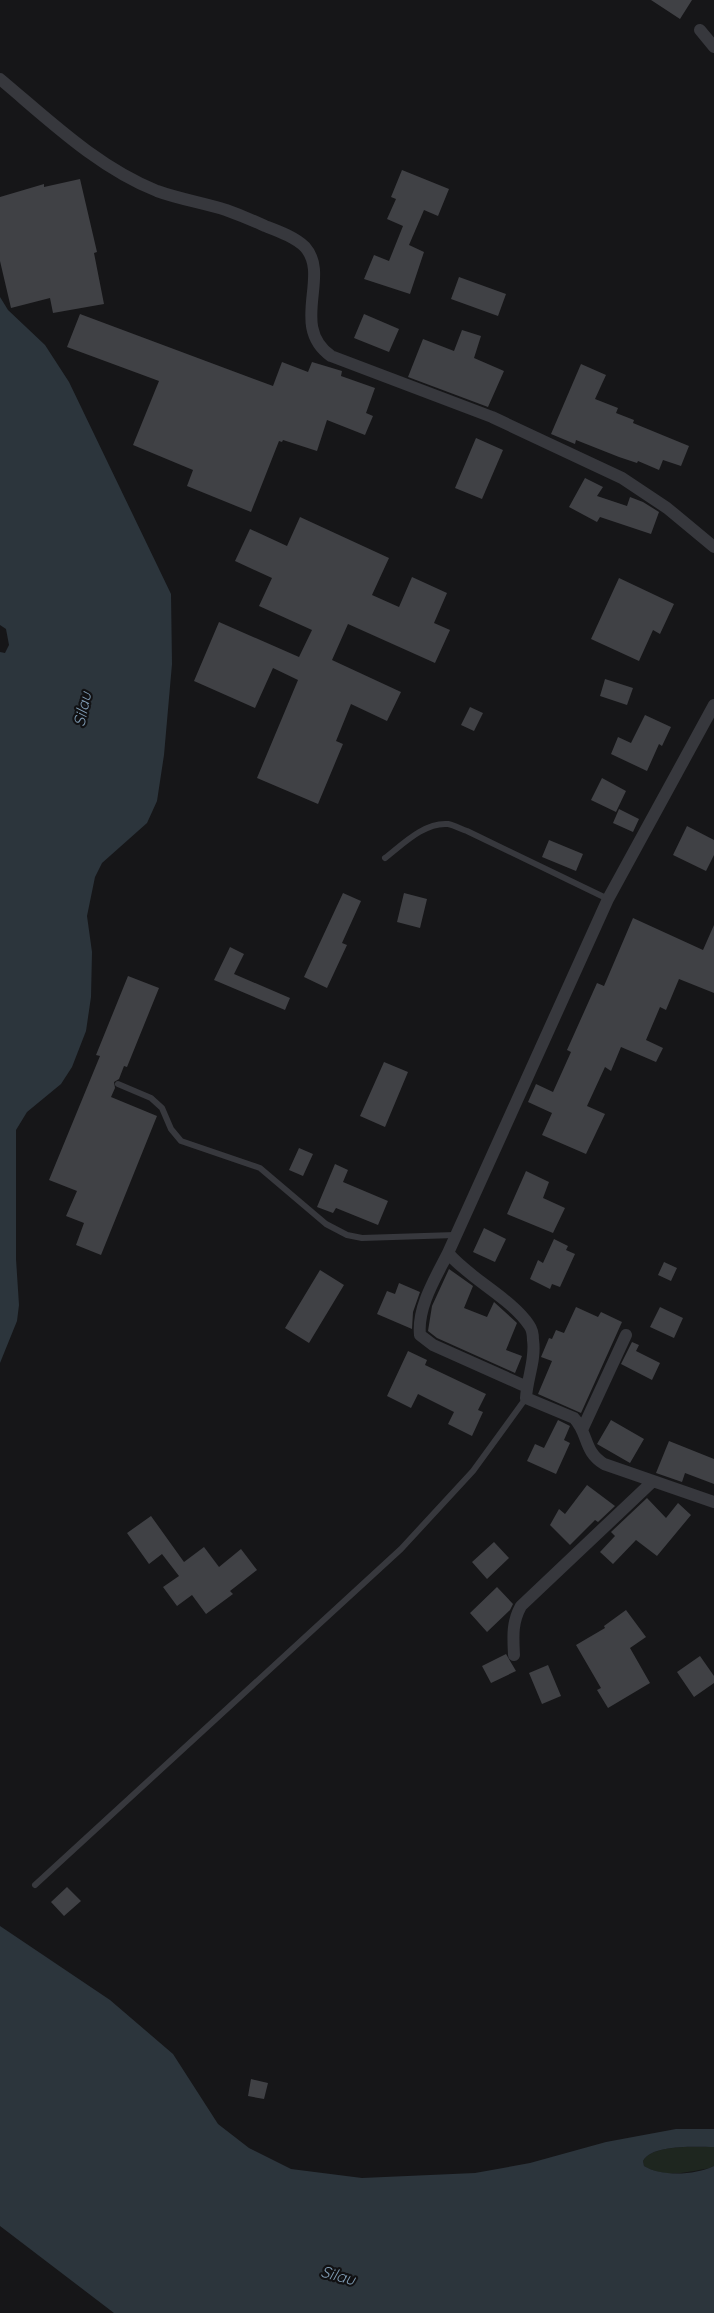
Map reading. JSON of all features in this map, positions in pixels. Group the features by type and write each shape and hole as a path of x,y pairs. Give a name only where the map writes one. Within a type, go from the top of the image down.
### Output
{"street":[{"path":"700,30 714,47"},
{"path":"0,79 77,144 103,163 157,190 228,211 278,231 305,247 311,257 313,270 311,324 314,338 320,348 331,356 492,417 622,478 667,508 714,547"},
{"path":"714,706 608,899 427,1298 419,1325 420,1334 433,1345 574,1418 582,1430 591,1454 597,1459 652,1482 714,1502"},
{"path":"448,1253 466,1271 520,1314 531,1327 534,1341 533,1360 527,1392"},
{"path":"582,1430 626,1335"},
{"path":"514,1655 513,1628 515,1617 521,1606 652,1482"}],"lane":[{"path":"385,858 418,834 433,826 448,824 467,831 608,899"},
{"path":"118,1084 151,1098 162,1108 171,1129 181,1141 260,1168 326,1224 347,1235 362,1238 455,1235"},
{"path":"35,1885 400,1550 473,1471 527,1392"}],"shaded area":[{"path":"714,2147 714,2166 710,2168 685,2173 668,2173 652,2170 644,2166 643,2161 648,2156 665,2149"}],"water":[{"name":"Silau","path":"0,297 8,310 45,345 69,382 171,594 172,664 164,755 157,801 147,823 102,863 95,877 87,916 92,952 91,997 86,1031 72,1067 61,1084 27,1112 16,1130 16,1259 19,1305 17,1321 0,1363 0,652 5,653 9,645 6,629 0,625"},
{"name":"Silau","path":"0,1926 110,2000 173,2054 218,2124 249,2148 291,2169 362,2178 475,2173 530,2163 606,2142 676,2129 714,2129 714,2147 665,2149 655,2152 643,2161 644,2166 651,2170 669,2173 688,2173 714,2166 714,2313 114,2313 0,2226"}],"building":[{"path":"651,0 692,0 680,19"},
{"path":"402,170 449,189 438,216 424,210 409,245 424,252 410,294 364,279 374,255 389,261 403,226 387,219 396,199 391,197"},
{"path":"80,179 97,252 94,253 104,304 53,313 50,298 11,308 0,261 0,197 44,184 44,187"},
{"path":"459,277 506,294 498,316 451,299"},
{"path":"80,314 273,386 282,362 308,372 312,362 342,371 341,376 375,388 366,413 373,416 365,435 327,420 317,451 283,440 282,442 279,441 251,512 187,486 193,470 133,445 159,381 67,347"},
{"path":"364,314 399,329 389,352 354,338"},
{"path":"462,330 481,336 474,358 504,371 488,407 408,377 423,339 454,351"},
{"path":"581,364 606,375 595,399 618,408 616,413 634,420 633,423 689,446 681,466 663,460 659,470 576,440 575,444 551,434"},
{"path":"476,438 503,450 482,499 455,488"},
{"path":"585,478 603,487 597,496 627,506 630,497 643,502 659,512 651,534 600,517 597,522 569,507"},
{"path":"300,517 389,558 372,595 399,607 412,577 447,593 434,623 450,630 435,663 348,624 332,660 401,692 387,721 351,704 336,741 343,744 318,804 257,778 298,680 273,668 255,708 194,681 219,622 299,657 312,630 259,606 272,578 235,561 250,529 287,546"},
{"path":"619,578 674,604 660,634 653,630 639,661 591,639"},
{"path":"605,679 633,688 627,705 600,696"},
{"path":"470,707 483,713 474,731 461,725"},
{"path":"645,715 671,727 662,746 659,744 647,771 611,754 618,737 631,743"},
{"path":"602,778 626,791 616,812 591,800"},
{"path":"619,809 639,819 633,832 613,823"},
{"path":"687,826 714,840 714,855 706,871 673,855"},
{"path":"549,840 583,854 576,871 542,857"},
{"path":"343,893 361,901 342,943 347,945 327,988 304,977"},
{"path":"404,893 427,899 420,928 397,922"},
{"path":"633,918 703,950 714,925 714,993 679,979 666,1010 660,1007 646,1040 663,1048 656,1062 621,1047 611,1071 605,1067 587,1106 605,1114 586,1154 542,1135 552,1113 528,1102 536,1084 553,1092 571,1052 567,1050 597,983 604,986"},
{"path":"230,947 244,954 234,974 290,998 285,1010 214,980"},
{"path":"128,976 159,988 127,1067 124,1066 119,1079 114,1082 115,1088 111,1097 157,1116 101,1255 76,1245 84,1223 66,1216 77,1191 49,1180 100,1056 96,1055"},
{"path":"384,1062 408,1072 385,1127 360,1116"},
{"path":"299,1148 313,1154 303,1176 289,1170"},
{"path":"335,1164 348,1170 343,1182 388,1201 378,1225 336,1208 333,1213 317,1207"},
{"path":"526,1171 549,1182 543,1198 565,1208 553,1233 507,1214"},
{"path":"484,1228 506,1239 495,1262 473,1252"},
{"path":"554,1239 568,1246 566,1250 575,1254 560,1287 552,1284 550,1289 530,1279 538,1260 543,1263"},
{"path":"664,1262 677,1268 671,1281 658,1275"},
{"path":"449,1269 473,1286 464,1308 487,1317 494,1302 517,1323 506,1350 522,1356 515,1373 437,1338 428,1331 432,1306"},
{"path":"320,1270 344,1285 309,1343 285,1328"},
{"path":"399,1283 420,1292 413,1312 412,1329 377,1314 387,1291 395,1294"},
{"path":"576,1307 598,1317 601,1312 622,1322 581,1413 538,1394 552,1361 541,1357 549,1338 552,1339 556,1330 564,1333"},
{"path":"660,1307 683,1318 674,1338 650,1327"},
{"path":"632,1342 639,1345 636,1351 660,1363 652,1380 621,1364"},
{"path":"408,1351 427,1360 425,1365 486,1394 478,1410 483,1412 472,1436 448,1424 454,1412 418,1394 411,1408 387,1396"},
{"path":"558,1420 570,1426 564,1440 570,1443 556,1474 527,1461 535,1444 544,1448"},
{"path":"611,1420 644,1439 630,1463 597,1444"},
{"path":"669,1441 714,1459 714,1484 685,1473 682,1482 656,1473"},
{"path":"587,1485 615,1506 598,1522 595,1520 570,1545 550,1525 559,1509 565,1514"},
{"path":"647,1498 666,1518 678,1503 691,1515 657,1556 636,1540 613,1564 600,1552 615,1536 611,1532"},
{"path":"151,1516 184,1562 204,1547 219,1567 241,1549 257,1570 230,1591 233,1594 206,1614 192,1595 177,1606 163,1587 179,1576 162,1554 149,1564 127,1533"},
{"path":"494,1542 509,1558 487,1579 472,1562"},
{"path":"497,1587 513,1604 510,1610 487,1632 470,1613"},
{"path":"626,1610 646,1637 630,1648 650,1683 608,1708 597,1690 601,1688 576,1645 605,1628 604,1626"},
{"path":"506,1654 516,1671 491,1683 482,1666"},
{"path":"700,1656 714,1676 714,1683 694,1697 677,1672"},
{"path":"548,1665 561,1696 542,1704 529,1673"},
{"path":"67,1887 81,1901 64,1916 51,1902"},
{"path":"251,2079 268,2083 264,2099 248,2096"}]}
